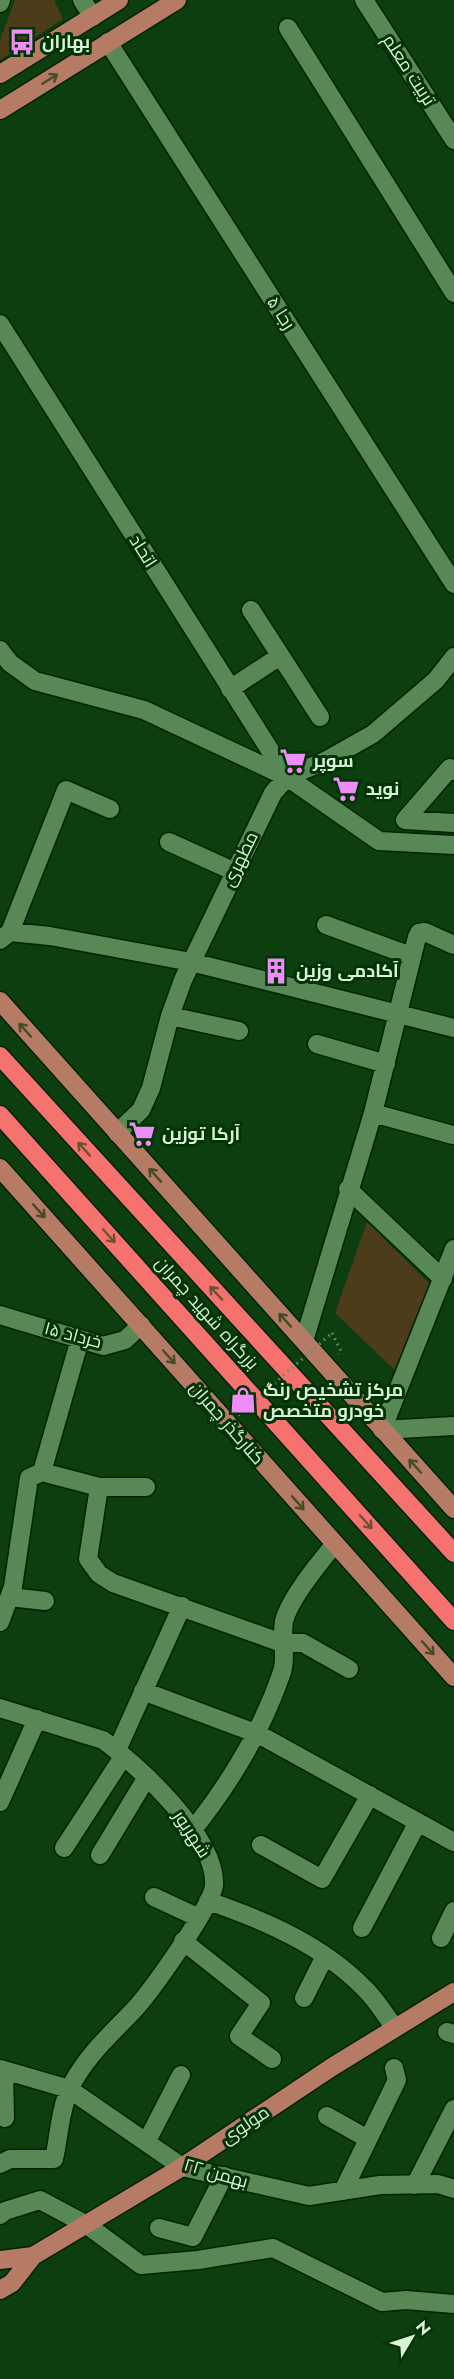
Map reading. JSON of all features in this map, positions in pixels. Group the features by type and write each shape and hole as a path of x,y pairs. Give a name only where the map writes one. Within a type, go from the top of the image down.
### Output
{"highway":[{"name":"بزرگراه شهید چمران","path":"0,1056 454,1553"},
{"name":"بزرگراه شهید چمران","path":"0,1115 454,1621"},
{"path":"435,1599 454,1629"}],"main road":[{"path":"0,74 119,0"},
{"path":"0,110 177,0"},
{"path":"0,1001 454,1509"},
{"name":"کنارگذر چمران","path":"0,1168 454,1677"},
{"name":"مولوی","path":"0,2290 12,2283 33,2256 182,2167 454,1992"},
{"name":"مولوی","path":"0,2260 33,2256"}],"street":[{"path":"82,0 93,16"},
{"name":"تربیت معلم","path":"364,0 454,140"},
{"path":"288,28 448,270 454,294"},
{"name":"رجا ۵","path":"108,42 454,584"},
{"name":"اتحاد","path":"0,324 287,777"},
{"path":"251,610 320,717"},
{"path":"0,651 10,663 35,681 144,710 287,777 379,841 454,845"},
{"path":"231,689 280,656"},
{"path":"287,777 325,761 373,734 436,680 454,657"},
{"path":"454,771 450,768 405,820 454,823"},
{"name":"مطهری","path":"117,1132 141,1110 151,1088 170,1016 191,962 233,871 273,793 287,777"},
{"path":"110,809 66,790 5,936 50,936 191,962 454,1028"},
{"path":"169,842 233,871"},
{"path":"326,925 411,956"},
{"path":"304,1341 348,1189 373,1113 396,1012 419,933 425,932 454,945"},
{"path":"170,1016 239,1031"},
{"path":"317,1044 386,1064"},
{"path":"373,1113 453,1135"},
{"path":"348,1189 443,1279"},
{"path":"454,1249 382,1430 454,1426"},
{"name":"۱۵ خرداد","path":"0,1314 103,1346 125,1340 141,1325"},
{"path":"42,1472 80,1339"},
{"path":"0,1622 10,1597 29,1478 42,1472 99,1487 146,1487"},
{"path":"99,1487 88,1559 99,1574 113,1583 282,1643 303,1643 349,1669"},
{"path":"192,1831 223,1793 258,1734 284,1668 282,1643 285,1619 311,1572 334,1545"},
{"path":"10,1597 45,1601"},
{"path":"64,1848 120,1753 143,1691 182,1606"},
{"path":"143,1691 258,1734 454,1842"},
{"name":"شهریور","path":"0,1708 103,1740 147,1778 184,1817 214,1868 214,1887 199,1918 135,2009 98,2044 69,2089"},
{"path":"0,1802 37,1719"},
{"path":"100,1855 147,1778"},
{"path":"261,1845 322,1879 370,1795"},
{"path":"362,1928 418,1822"},
{"path":"154,1897 199,1918"},
{"path":"208,1902 263,1920 325,1956 366,1989 395,2028"},
{"path":"441,1938 454,1911"},
{"path":"183,1941 261,2003 239,2036 272,2059"},
{"path":"304,1998 325,1956"},
{"path":"343,2191 397,2080 394,2068"},
{"path":"2,2070 5,2118"},
{"name":"۲۲ بهمن","path":"2,2070 69,2089 182,2167 309,2196 380,2185 438,2184 454,2189"},
{"path":"147,2141 181,2075"},
{"path":"0,2164 10,2159 44,2162 54,2159 69,2089"},
{"path":"415,2185 454,2109"},
{"path":"327,2116 368,2139"},
{"path":"159,2228 193,2237 224,2176"},
{"path":"0,2216 5,2211 40,2200 87,2225 141,2265 198,2260 273,2248 382,2302 406,2300 454,2304"}],"path":[{"path":"220,1431 332,1333 340,1351"}],"shaded area":[{"path":"15,0 54,0 63,19 0,60 0,40"},
{"path":"367,1222 440,1294 404,1379 335,1313"}],"place":[{"name":"بهاران","path":"22,42"},
{"name":"سوپر","path":"293,761"},
{"name":"نوید","path":"346,789"},
{"name":"آکادمی وزین","path":"276,971"},
{"name":"آرکا توزین","path":"142,1134"},
{"name":"مرکز تشخیص رنگ خودرو متخصص","path":"243,1400"}]}
